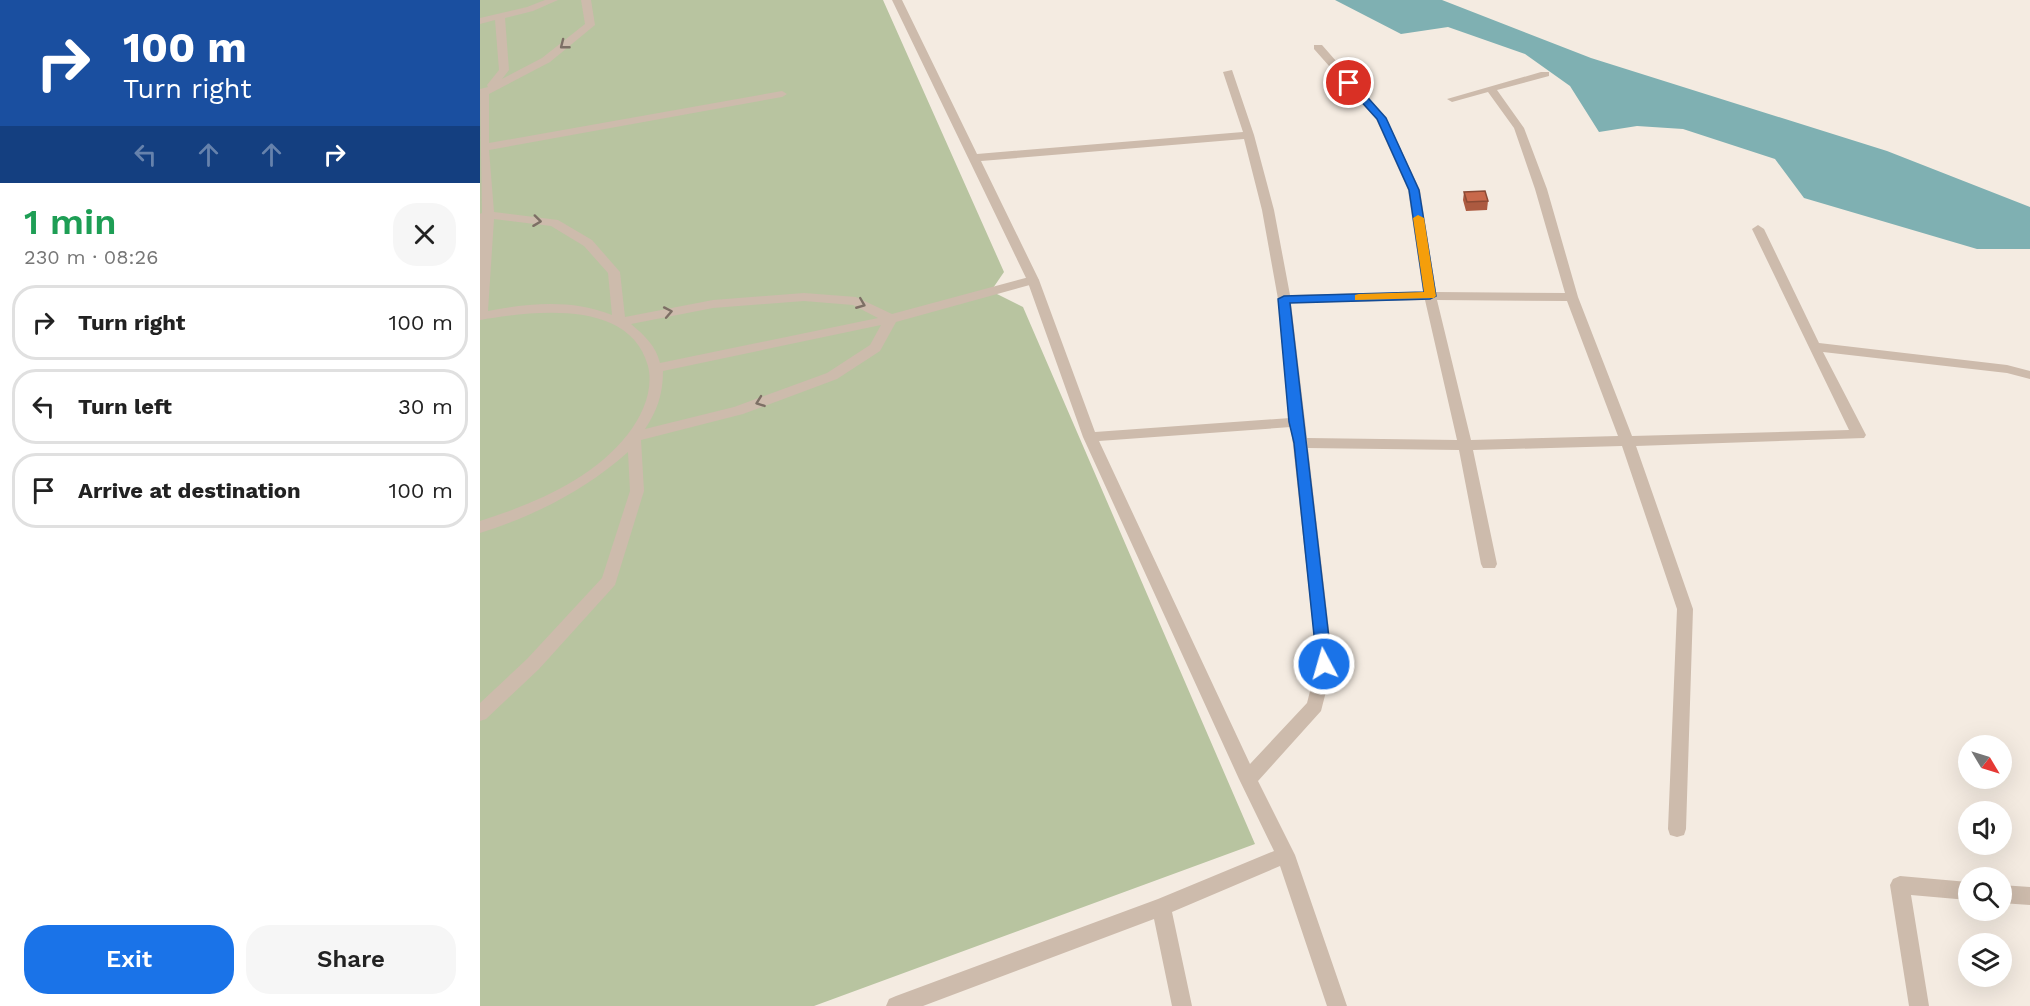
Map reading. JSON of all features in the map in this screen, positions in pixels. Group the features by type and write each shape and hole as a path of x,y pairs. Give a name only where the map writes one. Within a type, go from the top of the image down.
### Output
{"street":[{"path":"480,21 500,18 553,0"},
{"path":"481,92 546,60 590,25 586,0"},
{"path":"897,0 1033,280 1090,437 1248,779 1286,855 1337,1006"},
{"path":"480,528 538,507 594,475 634,437 654,401 658,369 645,341 619,322 580,310 533,308 480,316 484,217 481,92 504,70 500,18"},
{"path":"1318,47 1381,118 1414,190 1430,296 1465,445 1489,564"},
{"path":"1228,72 1249,135 1268,210 1284,299 1324,664 1315,706 1248,779"},
{"path":"1452,99 1545,74"},
{"path":"1491,88 1519,128 1541,189 1572,297 1627,440 1685,609 1677,829"},
{"path":"482,148 782,94"},
{"path":"973,158 1249,135"},
{"path":"484,217 554,223 588,243 614,272 619,322"},
{"path":"1301,443 1465,445 1859,435 1814,347 1758,228"},
{"path":"658,369 891,319 1033,280"},
{"path":"1284,299 1430,296 1572,297"},
{"path":"619,322 713,304 804,297 856,301 891,319"},
{"path":"634,437 738,411 832,376 875,348 891,319"},
{"path":"1814,347 2007,369 2030,375"},
{"path":"1090,437 1296,422"},
{"path":"480,714 533,664 609,581 637,491 634,437"},
{"path":"896,1006 1161,907 1286,855"},
{"path":"1919,1006 1900,885 1958,890"},
{"path":"2012,895 2030,896"},
{"path":"1161,907 1182,1006"}],"green space":[{"path":"480,0 883,0 1004,272 991,291 1023,307 1255,844 814,1006 480,1006"}],"water":[{"path":"1335,0 1442,0 1591,58 1887,151 2030,207 2030,249 1977,249 1804,198 1775,159 1683,129 1637,126 1599,132 1570,86 1525,54 1448,27 1401,34"}],"building":[{"path":"1485,191 1488,201 1467,202 1464,192"}],"slow traffic":[{"path":"1359,297 1430,296 1418,218"}],"route":[{"path":"1324,664 1284,299 1430,296 1414,190 1381,118 1349,83"}]}
